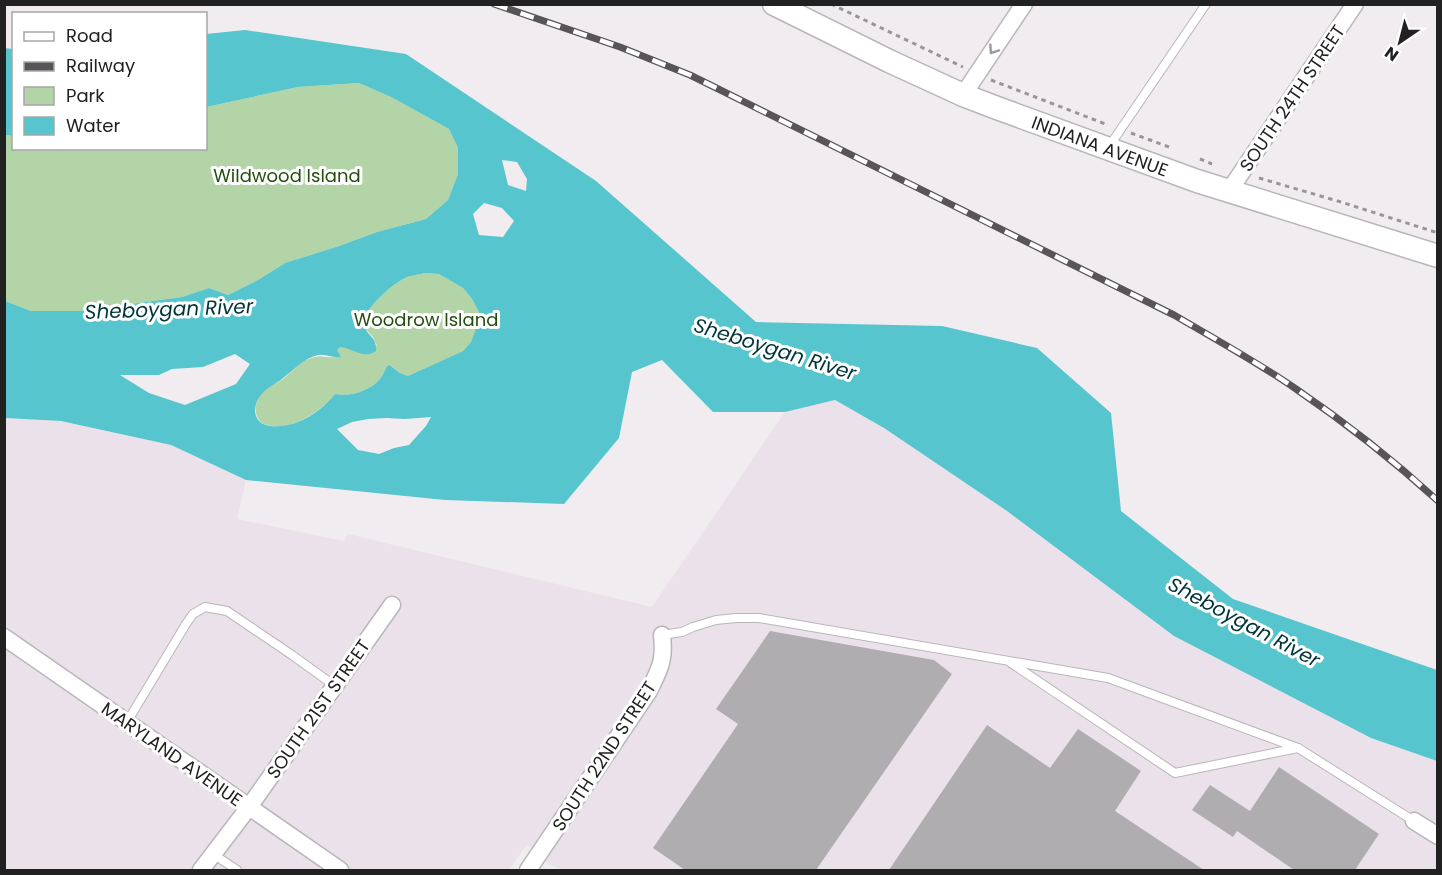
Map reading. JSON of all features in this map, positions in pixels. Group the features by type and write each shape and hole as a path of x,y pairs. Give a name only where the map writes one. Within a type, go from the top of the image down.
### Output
{"main road":[{"name":"INDIANA AVENUE","path":"774,4 889,61 996,108 1114,138 1229,191 1437,256"}],"street":[{"path":"963,95 1024,4"},
{"name":"SOUTH 24TH STREET","path":"1229,191 1355,4"},
{"name":"SOUTH 21ST STREET","path":"201,870 249,807 392,605"},
{"name":"SOUTH 22ND STREET","path":"528,870 649,691 660,668 664,652 662,635"},
{"name":"MARYLAND AVENUE","path":"4,637 340,870"},
{"path":"1414,821 1437,836"}],"lane":[{"path":"1114,138 1206,4"},
{"path":"127,722 186,624 193,614 205,607 227,611 335,686"},
{"path":"662,635 682,632 716,620 759,618 1108,678 1298,748 1414,821"},
{"path":"1008,661 1174,773 1298,748"},
{"path":"213,854 237,870"}],"path":[{"path":"831,4 1114,138 1169,147"},
{"path":"1255,177 1437,233"}],"shaded area":[{"path":"835,400 884,428 1007,511 1174,636 1371,738 1437,761 1437,870 561,870 549,864 527,844 509,870 5,870 4,418 61,421 171,445 246,480 237,519 344,541 348,534 652,607 785,412"}],"green space":[{"name":"Wildwood Island","path":"359,83 393,98 449,129 458,148 458,174 448,200 426,219 377,232 285,263 228,295 209,288 182,297 80,311 31,311 5,301 5,135 12,136 12,150 207,150 207,107 298,87"},
{"name":"Woodrow Island","path":"424,273 439,274 463,288 479,312 476,332 463,351 408,376 400,373 391,365 387,366 380,379 371,387 353,394 335,394 322,407 295,423 276,427 265,425 260,421 256,407 261,394 305,361 314,357 340,356 336,350 340,347 377,346 364,327 363,318 376,301 399,281"}],"water":[{"name":"Sheboygan River","path":"245,30 406,54 596,181 756,322 942,326 1037,348 1111,413 1121,511 1233,599 1437,670 1437,761 1371,738 1174,636 1007,511 884,428 835,400 785,412 713,412 662,360 632,372 619,438 564,504 445,500 246,480 171,445 61,421 5,418 5,301 31,311 80,311 182,297 209,288 228,295 285,263 377,232 426,219 448,200 458,174 458,148 449,129 393,98 359,83 298,87 207,107 207,34","holes":["502,160 517,162 527,179 526,191 508,185","484,203 502,208 514,221 503,237 479,235 473,214","424,273 439,274 463,288 479,312 471,342 463,351 408,376 390,365 387,366 380,379 371,387 353,394 335,394 313,414 293,424 273,426 261,423 255,412 261,395 308,359 321,355 341,357 337,350 340,347 363,354 376,351 375,343 364,327 363,318 376,301 399,281","235,354 250,364 236,384 185,405 149,393 120,375 159,375 172,369 203,367","431,417 409,445 379,454 358,450 337,429 352,422 368,419"]},
{"path":"4,48 12,49 12,136 5,135"}],"building":[{"path":"770,631 934,660 952,674 816,870 685,870 653,848 738,724 716,709"},
{"path":"987,725 1050,768 1078,729 1141,771 1115,811 1204,870 889,870"},
{"path":"1279,767 1379,834 1355,870 1294,870 1237,831 1233,837 1192,810 1210,785 1250,811"}],"railway":[{"path":"494,4 620,47 690,75 1174,315 1266,369 1315,402 1438,501"}]}
